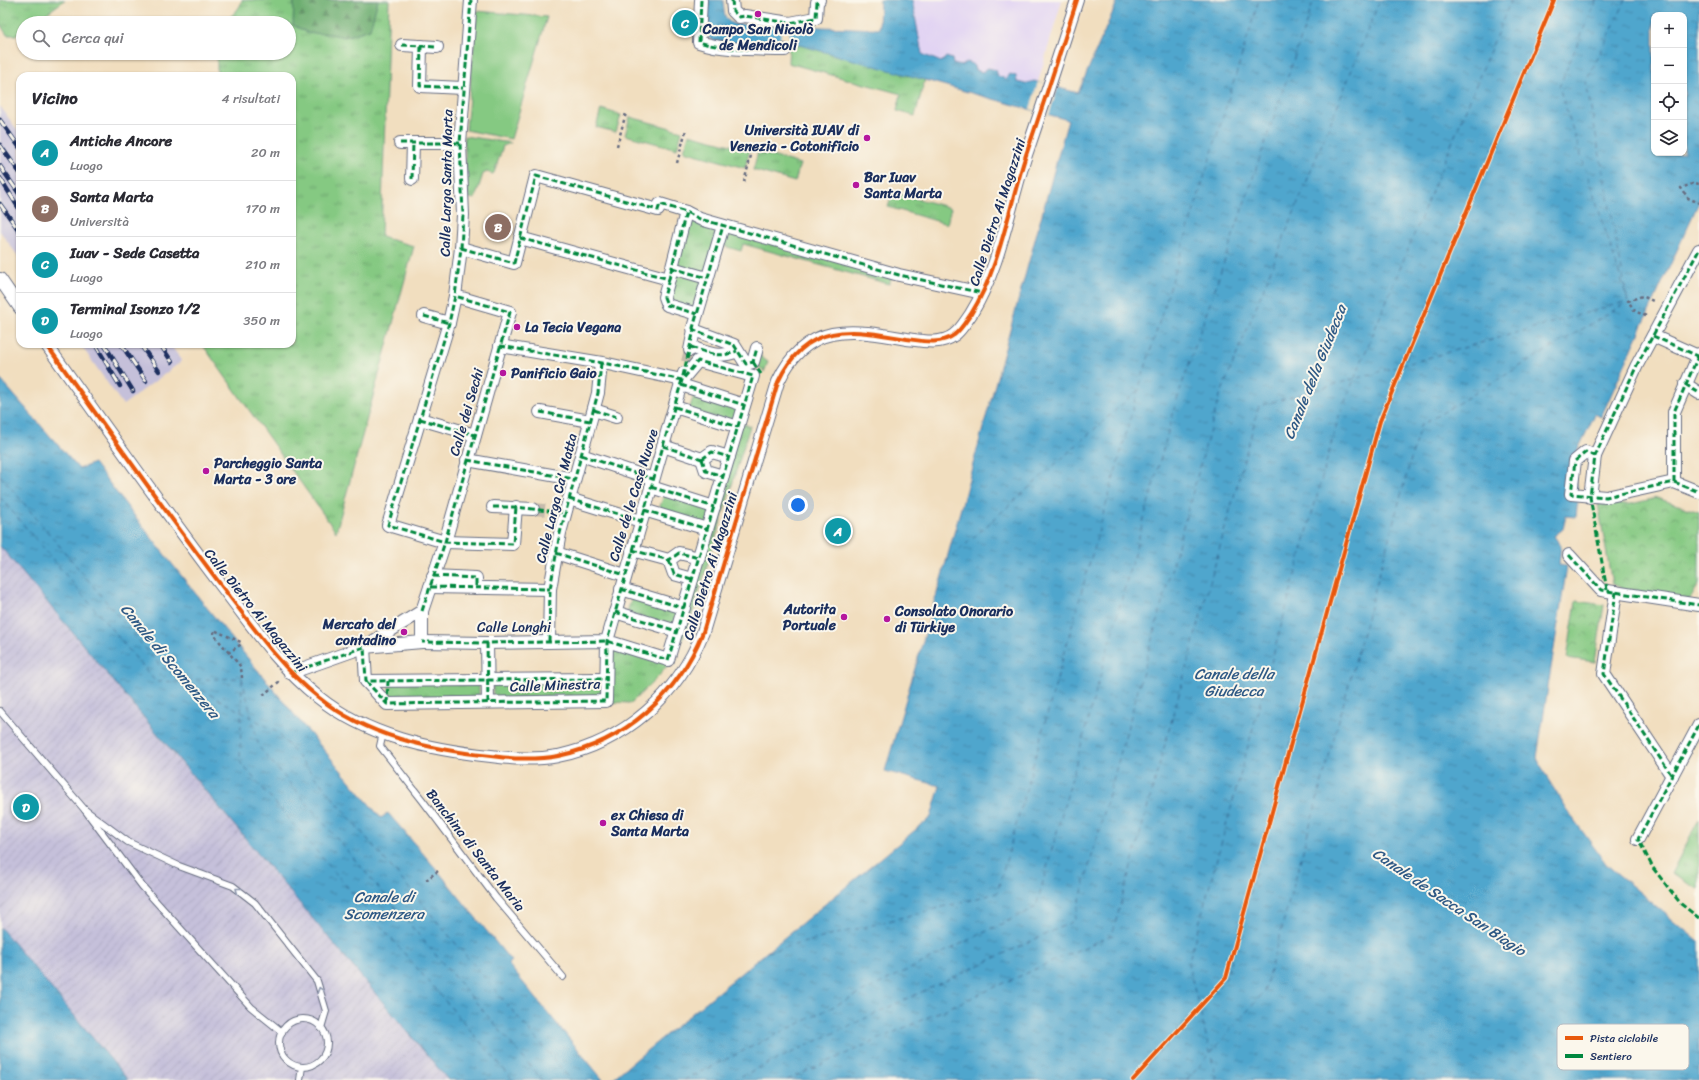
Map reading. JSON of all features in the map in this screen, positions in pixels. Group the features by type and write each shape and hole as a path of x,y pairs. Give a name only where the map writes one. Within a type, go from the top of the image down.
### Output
{"street":[{"name":"Calle Larga Santa Marta","path":"445,542 388,525 449,323 455,296 465,196 462,140 463,88 471,0"},
{"path":"701,0 699,42 715,47 785,50"},
{"path":"732,0 733,11 739,17 745,16 781,23 816,18 817,2 819,0"},
{"name":"Calle Dietro Ai Magazzini","path":"49,348 178,529 290,673 334,708 363,725 383,733 417,744 457,752 503,758 530,759 555,756 579,750 616,734 641,717 658,702 673,685 690,660 703,632 778,382 789,363 809,344 834,333 856,331 919,341 939,341 960,330 982,293 995,261 1028,150 1077,0"},
{"path":"402,45 437,47"},
{"path":"421,46 420,86 463,88"},
{"path":"400,143 462,140"},
{"path":"412,179 413,143"},
{"path":"461,248 514,263 536,176 658,210 660,204 722,226 893,274 982,293"},
{"path":"686,212 664,297 667,305 697,314"},
{"path":"722,226 693,328 694,330 690,349 718,356 738,351"},
{"path":"520,238 670,274 707,278"},
{"path":"1590,497 1595,456 1637,365 1699,250"},
{"path":"0,280 16,302"},
{"name":"Calle dei Sechi","path":"422,642 422,611 445,542 510,312 455,296"},
{"path":"424,316 449,323"},
{"path":"694,330 734,345 746,364 753,362"},
{"path":"1653,336 1699,355 1684,386 1674,412 1674,482"},
{"path":"500,346 601,363 682,383 744,405 676,631 615,612"},
{"path":"757,348 753,362 761,374"},
{"name":"Calle de le Case Nuove","path":"606,679 606,641 682,383 692,362 753,376 744,405"},
{"name":"Calle Larga Ca' Matta","path":"549,642 550,589 560,512 569,499 581,456 598,393 601,363"},
{"path":"1684,386 1699,393"},
{"path":"675,407 738,427"},
{"path":"540,412 616,417"},
{"path":"420,419 475,435"},
{"path":"663,446 702,459"},
{"path":"702,459 712,452 729,457"},
{"path":"1595,456 1586,452 1575,461 1571,494 1590,497 1612,496 1674,482 1699,492"},
{"path":"581,456 714,507"},
{"path":"702,459 706,471 723,476"},
{"path":"468,460 574,479"},
{"path":"569,499 707,529"},
{"path":"493,507 533,509"},
{"path":"445,542 513,544 516,507"},
{"path":"632,550 669,560"},
{"path":"556,552 625,575"},
{"path":"669,560 679,553 699,558"},
{"path":"1569,555 1601,590 1699,605"},
{"path":"669,560 674,574 692,579"},
{"path":"431,582 476,588 550,589"},
{"path":"621,588 684,608"},
{"path":"1616,592 1604,674 1672,776"},
{"path":"290,673 364,647 422,611"},
{"name":"Calle Longhi","path":"422,642 487,643 606,641 668,660 676,631"},
{"path":"364,647 422,642"},
{"path":"487,643 488,702"},
{"path":"364,647 366,681 387,704"},
{"name":"Calle Minestra","path":"366,681 606,679 606,701 387,704"},
{"path":"387,704 388,681"},
{"path":"1638,839 1699,725"}],"lane":[{"path":"0,711 85,810 142,886 252,1007 282,1032"},
{"name":"Banchina di Santa Maria","path":"383,733 380,746 496,898 563,977"},
{"path":"85,810 128,842 179,866 232,886 255,903 317,981 326,1011 321,1028"},
{"path":"300,1019 315,1023 321,1028 327,1041 327,1048 324,1054 314,1064 302,1067 291,1064 281,1053 279,1038 286,1025 300,1019"},
{"path":"300,1080 302,1067"}],"path":[{"path":"617,146 626,113"},
{"path":"677,163 686,130"},
{"path":"744,182 753,148"},
{"path":"1699,184 1695,183 1681,188 1688,198 1699,203"},
{"path":"1646,316 1635,311 1628,301 1642,296 1653,301"},
{"path":"835,543 842,518"},
{"path":"228,653 243,643 214,630 214,635 228,653 240,667 242,678"},
{"path":"263,695 271,688"},
{"path":"426,880 438,871"}],"shaded area":[{"path":"912,0 1062,0 1038,82 1034,81 1026,84 1017,82 1010,74 1006,79 997,76 996,70 988,68 983,72 953,64 952,59 946,57 941,62 922,54"},
{"path":"0,106 16,128 16,253 0,231"},
{"path":"83,348 173,348 182,361 123,405"},
{"path":"0,546 448,1080 128,1080 0,927"}],"green space":[{"path":"0,0 65,0 43,16 16,16 16,35 7,35 0,24"},
{"path":"242,0 389,0 381,237 414,246 336,532 205,348 296,348 296,72 217,72 217,60 296,60 296,16 230,16"},
{"path":"294,0 378,0 370,29 345,37 330,34 308,33 296,27 296,16 293,16"},
{"path":"477,11 547,17 511,139 466,130"},
{"path":"789,44 796,44 925,79 915,116 897,111 901,94 788,63"},
{"path":"601,109 621,115 616,132 596,127"},
{"path":"630,117 682,131 677,149 625,135"},
{"path":"689,134 750,150 745,168 684,151"},
{"path":"464,136 511,143 503,146 494,173 492,174 487,172 483,174 475,199 468,198"},
{"path":"758,152 800,164 795,182 753,170"},
{"path":"893,192 951,208 947,224 888,207"},
{"path":"684,219 893,274 889,284 743,244 741,251 717,244 697,314 667,305"},
{"path":"758,348 761,357 768,362 764,372 754,362"},
{"path":"695,392 742,406 736,424 689,410"},
{"path":"741,423 750,426 688,628 670,662 658,677 631,703 608,702 613,644 668,661"},
{"path":"665,492 712,507 706,527 658,512"},
{"path":"1657,498 1699,512 1699,584 1689,601 1627,590 1612,584 1598,504 1631,504"},
{"path":"633,593 681,608 675,628 627,613"},
{"path":"1576,601 1604,605 1595,662 1567,658"},
{"path":"601,681 601,698 493,699 493,682"},
{"path":"479,682 479,699 389,700 389,683"},
{"path":"1699,819 1699,889 1671,874"}],"water":[{"name":"Canale della Giudecca","path":"706,0 723,0 726,18 730,23 734,24 879,29 880,0 912,0 922,54 941,62 946,57 952,59 953,64 961,66 966,62 973,64 975,70 982,72 988,68 996,70 998,76 1006,79 1010,74 1016,76 1017,82 1026,84 1034,81 1078,93 1118,0 1699,0 1699,202 1601,417 1595,414 1574,458 1578,497 1576,517 1566,516 1563,529 1554,536 1561,546 1559,565 1567,566 1537,757 1546,776 1569,813 1607,865 1699,942 1699,1080 611,1080 931,817 940,786 885,771 946,562 1068,120 796,44 715,42 708,37 707,22 704,22 704,12 707,11"},
{"name":"Canale di Scomenzera","path":"0,379 79,469 94,463 235,643 381,818 388,813 438,871 511,961 508,964 603,1080 448,1080 0,546"},
{"path":"0,927 128,1080 0,1080"}],"pier":[{"path":"781,23 790,24 789,46 780,45"},
{"path":"1038,82 1058,87 1049,115 1030,109"}],"ferry route":[{"path":"767,952 997,893 1138,391 1259,0"},
{"path":"684,1080 1036,907 1178,396 1314,0"},
{"path":"733,1080 1074,921 1218,401 1380,0"},
{"path":"1217,1080 1188,964 1339,416 1511,0"},
{"path":"1133,1080 1226,978 1380,421 1554,0"},
{"path":"1596,0 1559,87 1628,301"},
{"path":"1626,0 1586,82 1627,297"},
{"path":"787,1080 1112,935 1259,406 1628,301"},
{"path":"1187,1080 1264,992 1420,426 1626,303"},
{"path":"946,562 1137,391"},
{"path":"0,475 161,667 277,732 571,1080"},
{"path":"0,497 156,682 184,681"},
{"path":"242,678 259,747 542,1080"},
{"path":"187,680 242,678"},
{"path":"242,680 240,762 513,1080"}],"tunnel":[{"path":"687,362 690,350"},
{"path":"533,509 555,511"}],"railway":[{"path":"0,120 16,142"},
{"path":"0,145 16,167"},
{"path":"0,166 16,189"},
{"path":"0,178 16,204"},
{"path":"0,204 16,226"},
{"path":"97,348 120,386"},
{"path":"106,348 133,391"},
{"path":"124,348 146,381"},
{"path":"143,348 159,371"},
{"path":"163,348 172,362"}],"marked path":[{"path":"471,0 460,143 463,215 461,248 455,296 449,323 388,525 445,542 513,544 516,507"},
{"path":"701,0 699,42 720,47 785,50"},
{"path":"732,0 733,11 739,17 745,16 790,23 816,18 817,2 819,0"},
{"path":"402,45 437,47"},
{"path":"421,46 420,86 463,88"},
{"path":"400,143 460,143"},
{"path":"412,179 413,143"},
{"path":"461,248 514,263 536,176 658,210 660,204 686,212 700,219 899,275 982,293"},
{"path":"520,238 669,279 686,212"},
{"path":"694,330 693,328 723,226"},
{"path":"1607,590 1590,497 1595,456 1637,365 1699,250"},
{"path":"672,268 707,278"},
{"path":"669,279 664,297 667,305 697,314"},
{"path":"422,611 445,542 510,312 455,296"},
{"path":"424,316 449,323"},
{"path":"500,346 608,364 682,380 694,330 734,345 746,364 753,362 757,348"},
{"path":"1653,336 1698,356"},
{"path":"691,347 719,355 725,355 737,351"},
{"path":"1674,482 1674,412 1699,354"},
{"path":"366,681 387,704 606,701 607,641 682,380 698,361 753,376 668,660 607,641 487,643 422,642"},
{"path":"753,362 761,374"},
{"path":"549,642 550,589 560,533 598,393 601,363"},
{"path":"1685,384 1699,393"},
{"path":"681,385 744,405"},
{"path":"675,407 738,427"},
{"path":"594,410 616,417"},
{"path":"540,412 590,421"},
{"path":"420,419 475,435"},
{"path":"663,446 702,459"},
{"path":"702,459 712,452 729,457"},
{"path":"1595,456 1586,452 1575,461 1571,494 1606,497 1674,482 1699,492"},
{"path":"581,455 653,479"},
{"path":"702,459 706,471 723,476"},
{"path":"467,460 574,479"},
{"path":"651,487 714,507"},
{"path":"569,499 641,521"},
{"path":"493,507 516,507 565,513"},
{"path":"644,510 707,529"},
{"path":"632,550 669,560 679,553 699,558"},
{"path":"556,553 625,575"},
{"path":"1569,555 1601,590 1699,605"},
{"path":"669,560 674,574 692,579"},
{"path":"433,576 476,578 476,588"},
{"path":"430,587 550,589"},
{"path":"621,589 684,608"},
{"path":"1616,592 1604,674 1672,776"},
{"path":"615,612 677,631"},
{"path":"487,643 488,702"},
{"path":"290,673 364,647 366,681 606,679"},
{"path":"387,704 388,681"},
{"path":"1699,725 1638,839 1653,868 1681,904 1699,918"}],"cycle path":[{"path":"49,348 199,555 255,629 278,658 318,697 357,722 378,731 400,739 445,750 524,759 558,756 582,749 605,740 627,727 646,712 664,695 679,676 692,655 703,632 778,382 789,362 802,348 817,339 832,334 849,332 868,333 925,341 943,340 957,333 971,314 982,295 998,254 1021,170 1077,0"},
{"path":"1133,1080 1226,978 1380,421 1554,0"}],"place":[{"name":"Campo San Nicolò de Mendicoli","path":"758,14"},
{"name":"Iuav - Sede Casetta","path":"685,23"},
{"name":"Università IUAV di Venezia - Cotonificio","path":"867,138"},
{"name":"Bar Iuav Santa Marta","path":"856,185"},
{"name":"Santa Marta","path":"498,227"},
{"name":"La Tecia Vegana","path":"517,327"},
{"name":"Panificio Gaio","path":"503,373"},
{"name":"Parcheggio Santa Marta - 3 ore","path":"206,471"},
{"name":"Antiche Ancore","path":"838,531"},
{"name":"Autorita Portuale","path":"844,617"},
{"name":"Consolato Onorario di Türkiye","path":"887,619"},
{"name":"Mercato del contadino","path":"404,632"},
{"name":"Terminal Isonzo 1/2","path":"26,807"},
{"name":"ex Chiesa di Santa Marta","path":"603,823"}],"water label":[{"name":"Canale de Sacca San Biagio","path":"1449,902"}]}
